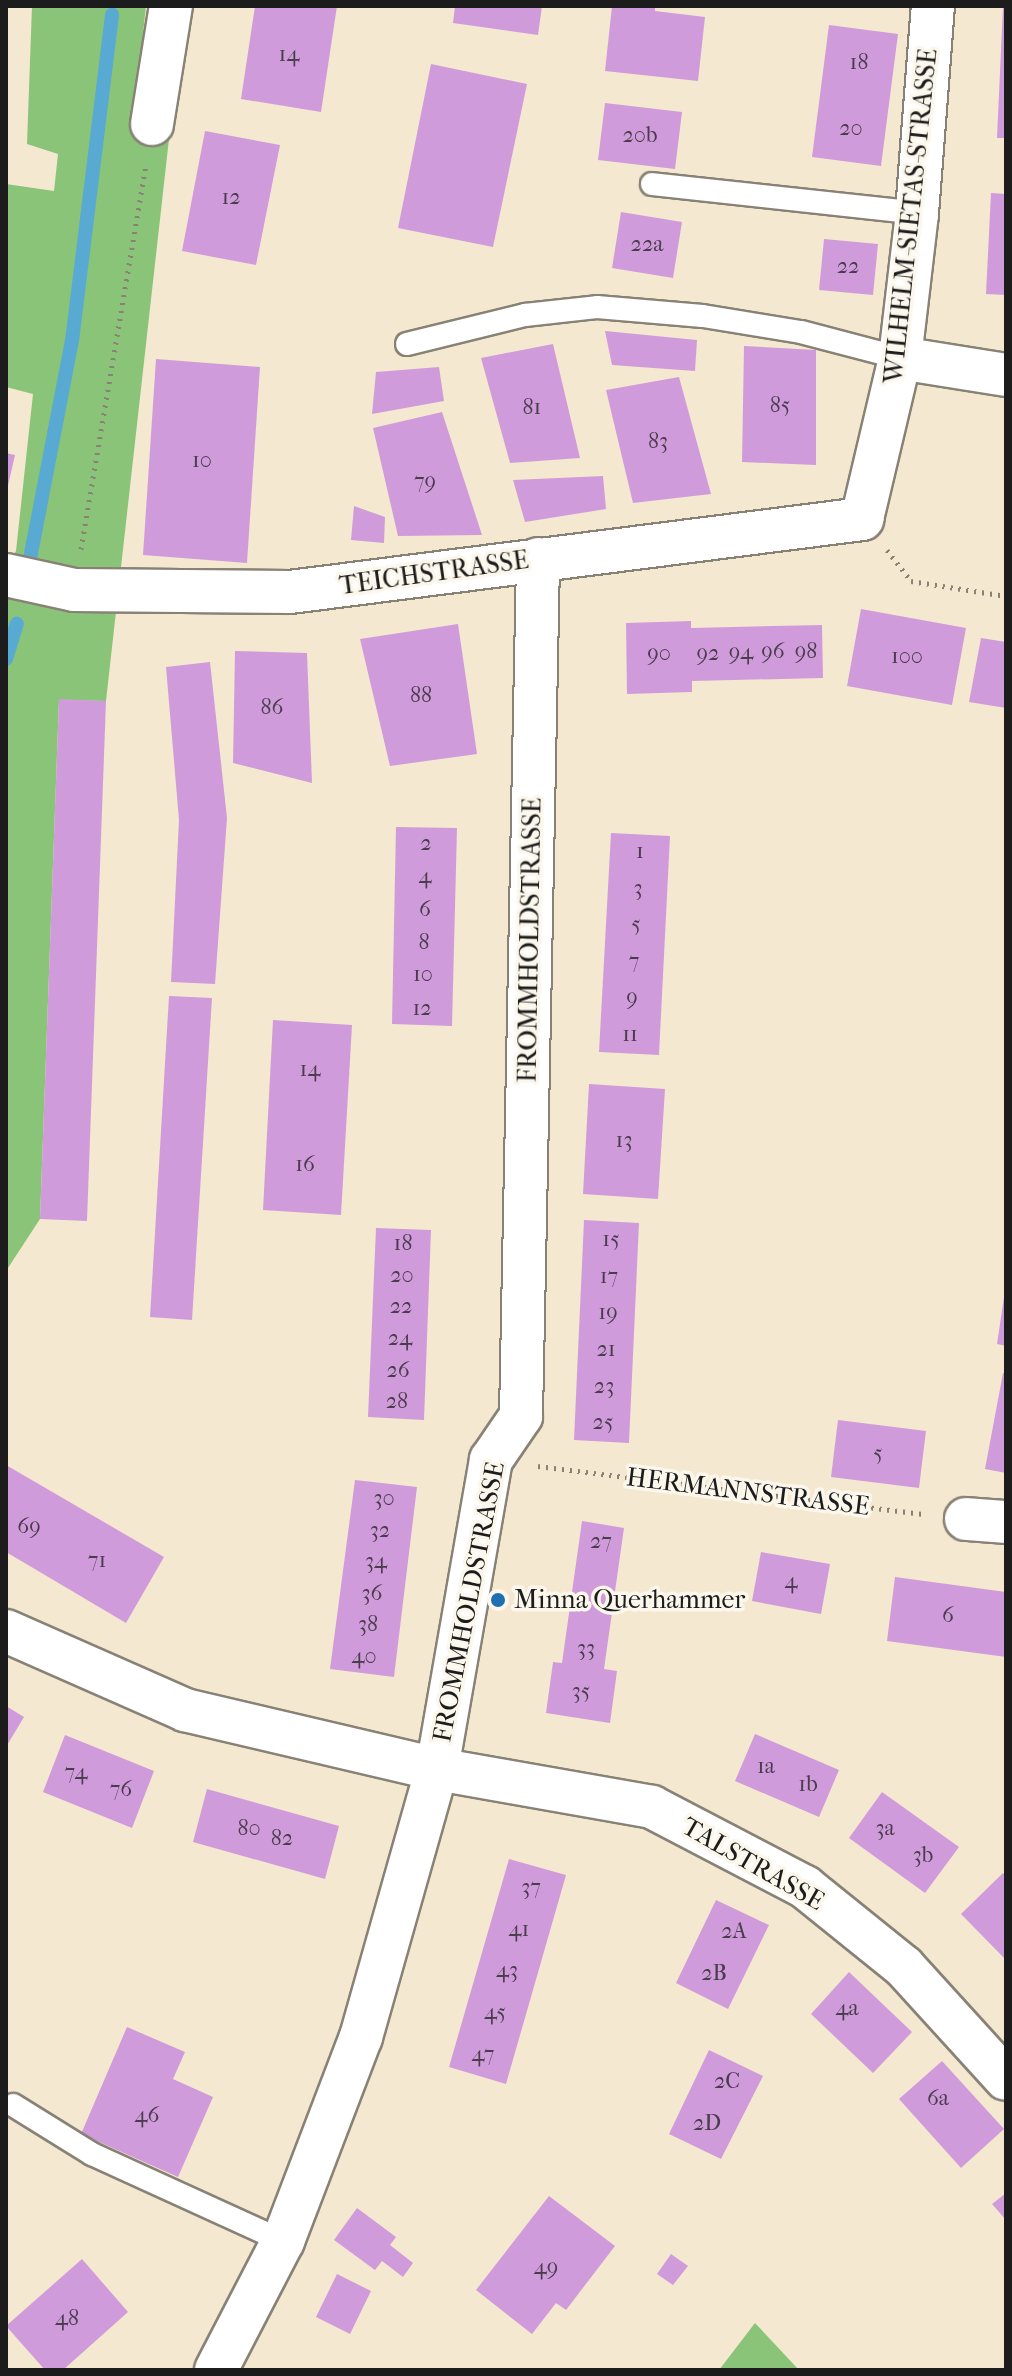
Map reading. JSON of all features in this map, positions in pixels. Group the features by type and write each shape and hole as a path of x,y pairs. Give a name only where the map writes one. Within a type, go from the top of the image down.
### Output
{"street":[{"path":"152,124 171,6"},
{"name":"WILHELM-SIETAS-STRASSE","path":"862,519 900,358 917,213 933,6"},
{"path":"900,358 1006,375"},
{"name":"TEICHSTRASSE","path":"6,575 74,590 290,592 862,519"},
{"name":"FROMMHOLDSTRASSE","path":"216,2370 283,2241 361,2037 437,1769 491,1460 521,1416 538,559"},
{"name":"TALSTRASSE","path":"6,1631 185,1710 437,1769 652,1807 805,1887 904,1967 1006,2079"}],"lane":[{"path":"652,184 917,213"},
{"path":"407,344 525,315 597,307 703,316 801,332 900,358"},
{"path":"13,2105 92,2154 283,2241"}],"path":[{"path":"74,590 152,124"},
{"path":"862,519 911,581 1006,596"},
{"name":"HERMANNSTRASSE","path":"491,1460 986,1520"}],"green space":[{"path":"32,6 146,6 134,117 170,130 106,701 59,700 40,1219 6,1271 6,568 16,551 33,394 6,387 6,184 54,191 58,154 27,144"},
{"path":"755,2323 799,2370 719,2370"}],"building":[{"path":"255,6 337,6 321,112 241,99"},
{"path":"455,6 542,6 538,35 453,23"},
{"path":"612,6 655,6 655,11 705,17 698,81 605,71"},
{"path":"1003,6 1006,6 1006,138 997,138"},
{"path":"829,25 898,34 881,166 812,157"},
{"path":"431,64 527,84 493,247 398,228"},
{"path":"605,103 682,112 675,169 598,160"},
{"path":"205,131 280,145 256,265 182,251"},
{"path":"991,193 1006,194 1006,295 986,294"},
{"path":"621,212 682,222 673,278 612,268"},
{"path":"824,239 878,244 873,295 819,290"},
{"path":"605,331 697,340 695,371 612,365"},
{"path":"553,344 580,458 510,463 481,358"},
{"path":"744,346 816,350 816,465 742,462"},
{"path":"156,359 260,367 247,563 143,555"},
{"path":"439,367 444,401 372,414 376,372"},
{"path":"679,377 711,494 633,503 606,390"},
{"path":"442,412 482,535 398,536 373,428"},
{"path":"6,453 15,455 7,490 6,490"},
{"path":"603,476 606,509 525,522 513,480"},
{"path":"354,506 385,517 384,543 351,540"},
{"path":"861,609 966,628 952,705 847,686"},
{"path":"691,621 691,628 822,625 823,678 692,681 692,692 627,694 626,623"},
{"path":"458,624 477,754 390,766 360,639"},
{"path":"981,638 1006,642 1006,708 969,702"},
{"path":"235,651 307,653 312,783 233,763"},
{"path":"210,662 227,818 215,984 171,982 179,820 166,667"},
{"path":"59,699 106,701 87,1221 40,1219"},
{"path":"396,827 457,828 452,1026 392,1024"},
{"path":"611,833 670,836 659,1055 599,1052"},
{"path":"169,996 212,998 192,1320 150,1317"},
{"path":"273,1020 352,1025 341,1215 263,1210"},
{"path":"589,1084 665,1089 658,1199 583,1194"},
{"path":"584,1220 639,1223 629,1443 574,1440"},
{"path":"376,1228 431,1230 424,1420 368,1417"},
{"path":"1006,1297 1006,1346 997,1344"},
{"path":"1003,1373 1006,1374 1006,1473 985,1469"},
{"path":"838,1420 926,1431 919,1488 831,1477"},
{"path":"6,1465 164,1557 126,1623 6,1552"},
{"path":"355,1480 417,1487 394,1677 330,1669"},
{"path":"582,1521 624,1528 604,1669 617,1671 610,1723 546,1713 553,1662 562,1663"},
{"path":"761,1552 830,1564 821,1614 752,1601"},
{"path":"895,1577 1006,1592 1006,1657 887,1641"},
{"path":"6,1706 24,1717 6,1747"},
{"path":"755,1734 839,1770 819,1817 735,1781"},
{"path":"65,1735 154,1771 132,1828 43,1792"},
{"path":"207,1789 339,1826 325,1879 193,1842"},
{"path":"882,1792 959,1847 925,1893 849,1838"},
{"path":"509,1859 566,1875 506,2084 449,2067"},
{"path":"1003,1873 1006,1876 1006,1960 961,1914"},
{"path":"716,1900 769,1925 728,2009 676,1983"},
{"path":"849,1972 912,2032 873,2073 811,2014"},
{"path":"127,2027 185,2052 173,2079 213,2097 178,2177 81,2134"},
{"path":"709,2050 763,2076 721,2159 669,2134"},
{"path":"942,2061 1004,2129 961,2168 899,2099"},
{"path":"1006,2193 1006,2220 992,2204"},
{"path":"549,2196 615,2246 566,2310 556,2303 532,2334 476,2290"},
{"path":"357,2208 396,2237 390,2245 413,2263 403,2277 382,2261 375,2270 334,2240"},
{"path":"671,2254 688,2266 673,2285 657,2274"},
{"path":"82,2259 128,2312 63,2370 45,2370 6,2326"},
{"path":"337,2274 371,2291 350,2334 316,2317"}],"waterway":[{"path":"28,569 72,341 112,14"},
{"path":"6,659 17,624"}],"place":[{"name":"Minna Querhammer","path":"498,1600"}]}
